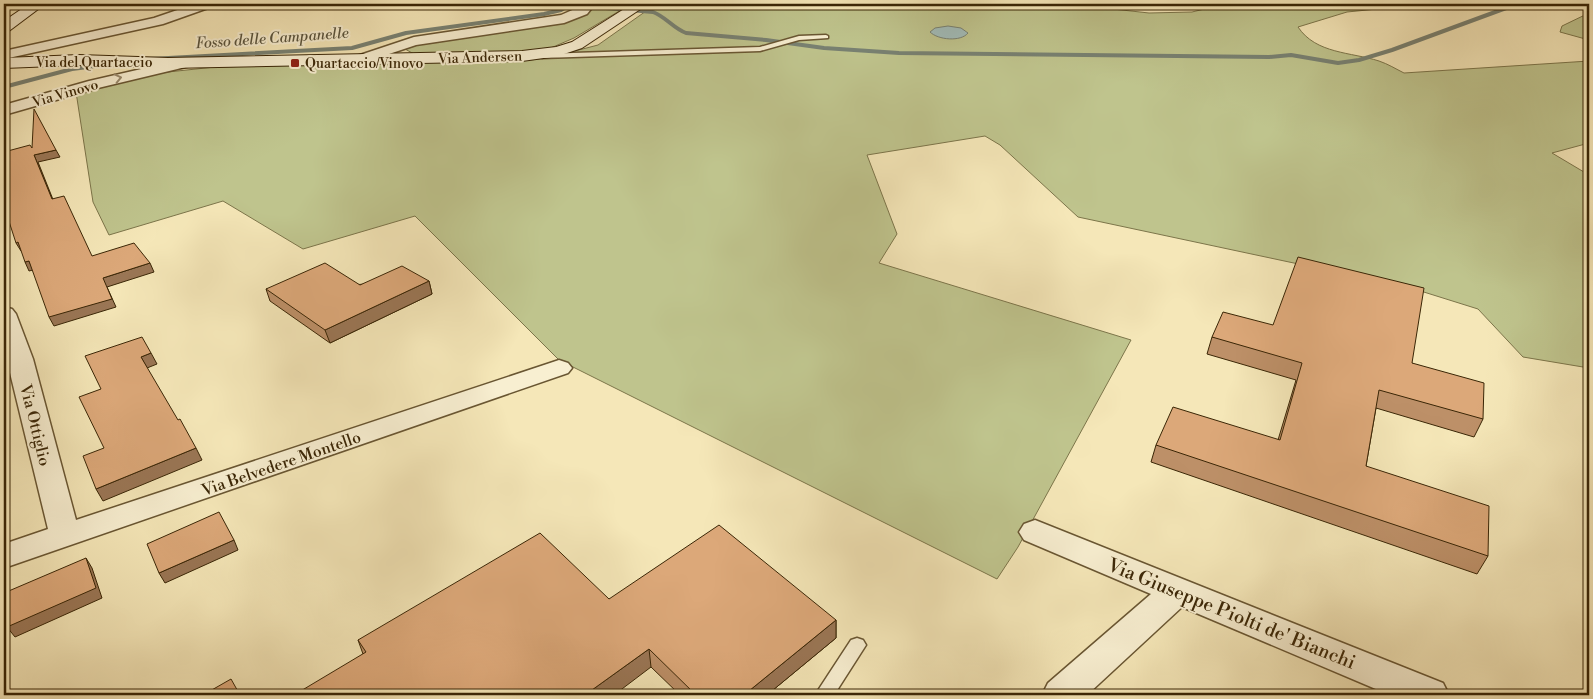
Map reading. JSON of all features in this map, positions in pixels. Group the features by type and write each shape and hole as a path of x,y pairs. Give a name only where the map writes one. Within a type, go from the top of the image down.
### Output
{"street":[{"path":"4,28 38,4"},
{"path":"4,55 158,21 207,4"},
{"path":"359,60 414,42 564,18 578,14 588,5"},
{"name":"Via Andersen","path":"185,63 522,56 566,49 585,41 636,7"},
{"name":"Via del Quartaccio","path":"4,63 78,60 185,63"},
{"name":"Via Vinovo","path":"4,110 94,84 185,63"},
{"name":"Via Ottiglio","path":"4,314 12,362 65,536"},
{"name":"Via Belvedere Montello","path":"4,556 559,368"},
{"name":"Via Giuseppe Piolti de' Bianchi","path":"1034,532 1430,695"},
{"path":"1061,695 1177,592"}],"lane":[{"path":"522,56 760,49 800,38 826,37"},
{"path":"585,41 587,50 602,55"},
{"path":"824,695 856,645"}],"green space":[{"path":"600,4 631,4 574,38 546,50 522,53 414,54 405,49 416,44 567,22"},
{"path":"656,4 757,4 782,7 796,4 1093,4 1113,9 1149,13 1192,12 1225,4 1394,4 1377,9 1347,12 1298,27 1306,36 1324,47 1379,61 1404,73 1589,61 1589,143 1552,153 1589,175 1589,368 1523,357 1478,309 1411,288 1078,217 1000,145 985,136 867,155 897,234 879,263 1131,340 1018,547 997,579 559,360 415,216 303,249 223,201 109,235 93,202 76,92 149,74 215,67 530,60 548,58 598,45"},
{"path":"1589,13 1589,40 1560,32 1562,26"}],"water":[{"path":"948,26 961,28 968,33 960,38 949,39 938,37 930,32 935,28"}],"building":[{"path":"34,109 56,150 34,155 52,199 64,196 92,256 134,243 150,263 103,278 112,299 49,317 29,261 25,262 18,242 16,243 4,206 4,152 30,145 32,148"},
{"path":"1298,257 1424,288 1412,363 1484,383 1483,419 1379,390 1366,466 1489,506 1488,556 1156,445 1173,407 1280,440 1302,363 1212,337 1223,312 1273,325"},
{"path":"325,263 360,285 402,266 429,281 325,330 266,289"},
{"path":"142,337 151,353 141,357 196,448 96,489 83,456 104,448 79,397 101,389 85,356"},
{"path":"219,512 234,540 159,573 147,544"},
{"path":"719,525 836,620 744,695 696,695 649,649 585,695 294,695 366,652 358,640 540,533 609,599"},
{"path":"86,558 96,588 7,627 4,612 4,593"},
{"path":"231,679 240,695 203,695"}],"waterway":[{"name":"Fosso delle Campanelle","path":"150,59 352,48 406,33 544,14 561,10 571,4"},
{"path":"571,5 653,12 686,33 766,40 824,48 899,53 1269,57 1291,55 1338,63 1359,60 1392,50 1517,4"},
{"path":"4,87 72,69 104,65"}],"place":[{"name":"Quartaccio/Vinovo","path":"295,63"}]}
